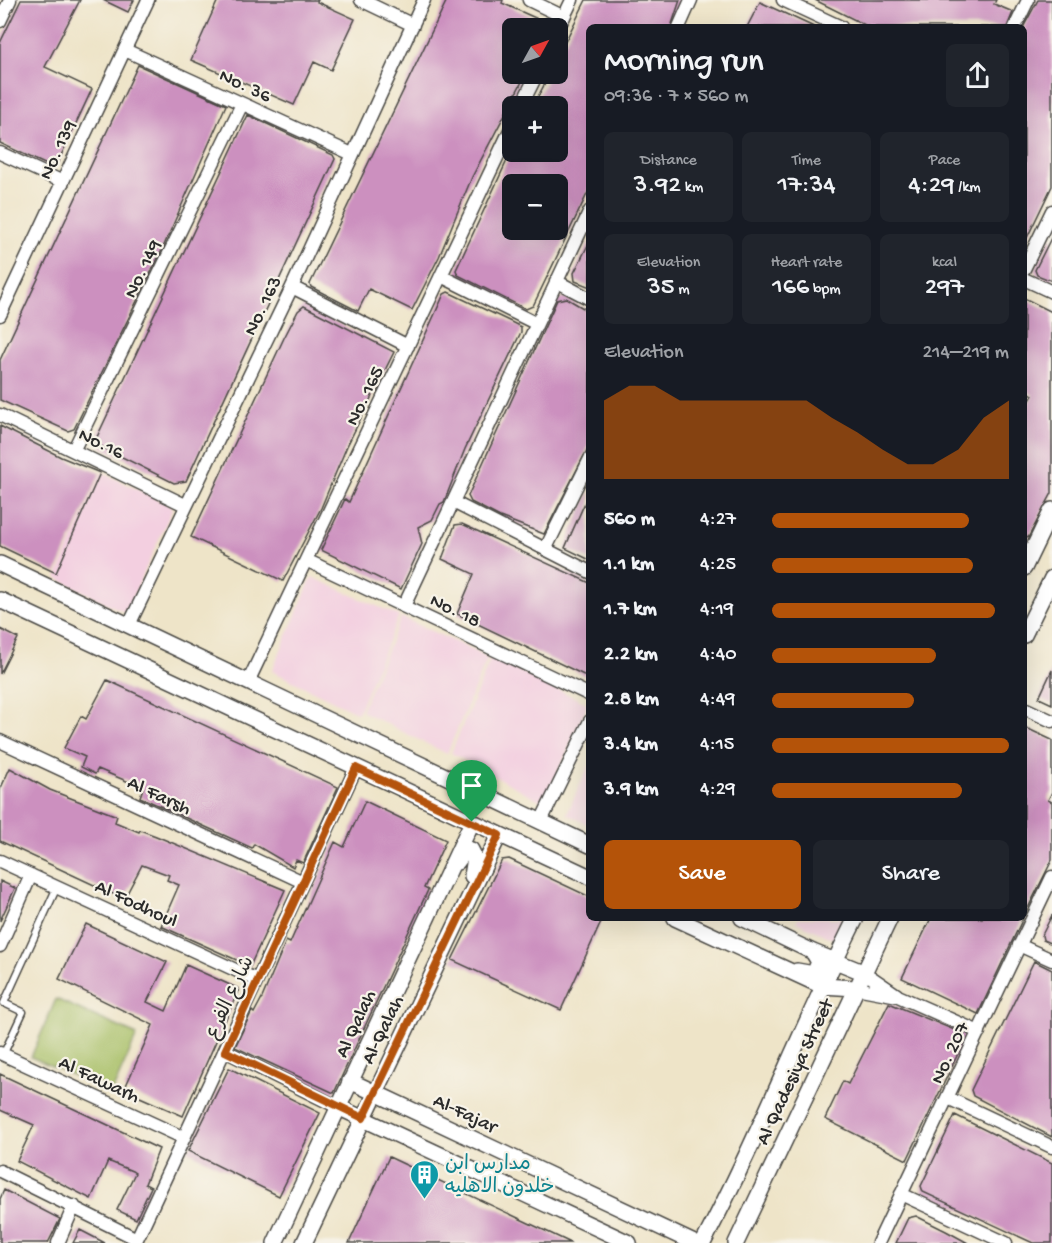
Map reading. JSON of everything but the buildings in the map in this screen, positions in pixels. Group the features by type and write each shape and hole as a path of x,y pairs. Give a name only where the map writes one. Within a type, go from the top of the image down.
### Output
{"street":[{"path":"0,21 10,0"},
{"name":"No. 139","path":"0,315 148,0"},
{"path":"361,0 413,25"},
{"name":"No. 163","path":"129,625 292,287 424,0"},
{"path":"529,0 554,18"},
{"path":"563,18 572,0"},
{"path":"680,24 692,0"},
{"path":"783,0 835,24"},
{"path":"1016,24 1028,0"},
{"name":"No. 36","path":"125,50 352,154"},
{"name":"No. 149","path":"74,449 242,104"},
{"name":"No. 165","path":"248,682 502,147"},
{"path":"0,153 63,182"},
{"path":"1027,263 1052,211"},
{"path":"404,606 586,219"},
{"path":"441,276 536,323"},
{"path":"1027,280 1052,292"},
{"path":"556,281 586,297"},
{"path":"292,287 408,346"},
{"name":"No.16","path":"0,415 186,505"},
{"path":"546,548 586,467"},
{"path":"453,502 586,570"},
{"path":"1027,562 1052,510"},
{"name":"No. 18","path":"306,560 586,693"},
{"path":"0,564 586,843"},
{"path":"1027,628 1052,578"},
{"path":"0,600 586,875"},
{"path":"1027,709 1052,721"},
{"path":"541,821 586,729"},
{"name":"Al Farsh","path":"0,741 303,882"},
{"name":"شارع الفرع","path":"136,1241 356,768"},
{"name":"Al Qalah","path":"275,1243 472,822"},
{"name":"Al-Qalah","path":"304,1243 374,1092 499,835"},
{"path":"450,869 466,850 471,850 475,858 472,872 475,882"},
{"name":"Al Fodhoul","path":"0,861 257,980"},
{"path":"0,946 31,875"},
{"name":"No. 207","path":"878,1243 1052,877"},
{"path":"681,921 822,986 856,988 898,996"},
{"path":"748,921 813,952 865,973 898,996 979,1032"},
{"name":"Al Qadesiya Street","path":"703,1243 729,1195 822,986 854,921"},
{"name":"Al Qadesiya Street","path":"736,1243 889,921"},
{"path":"1019,945 1052,960"},
{"path":"779,967 814,974 819,962 813,952"},
{"path":"225,1051 338,1107 629,1243"},
{"name":"Al Fawarh","path":"2,1054 184,1138"},
{"name":"Al-Fajar","path":"350,1081 694,1243"},
{"path":"948,1098 1052,1147"},
{"path":"0,1170 74,1206 136,1241"},
{"path":"902,1194 1006,1243"},
{"path":"718,1243 715,1235 729,1195"},
{"path":"58,1243 74,1206"},
{"path":"728,1243 751,1209"}],"lane":[{"path":"2,1054 23,1012 4,1003 57,886"}],"shaded area":[{"path":"102,472 169,505 172,510 126,613 56,578"},
{"path":"312,577 399,616 358,713 272,671"},
{"path":"401,617 488,657 447,754 361,711"},
{"path":"491,657 586,703 586,709 545,803 451,753"},
{"path":"586,772 586,824 567,814"},
{"path":"796,921 844,921 835,940"}],"green space":[{"path":"56,999 137,1035 112,1092 31,1057"}],"place":[{"name":"مدارس ابن خلدون الاهليه","path":"424,1200"}],"route":[{"path":"356,768 472,822 499,835 363,1118 313,1096 225,1051 356,768"}]}
